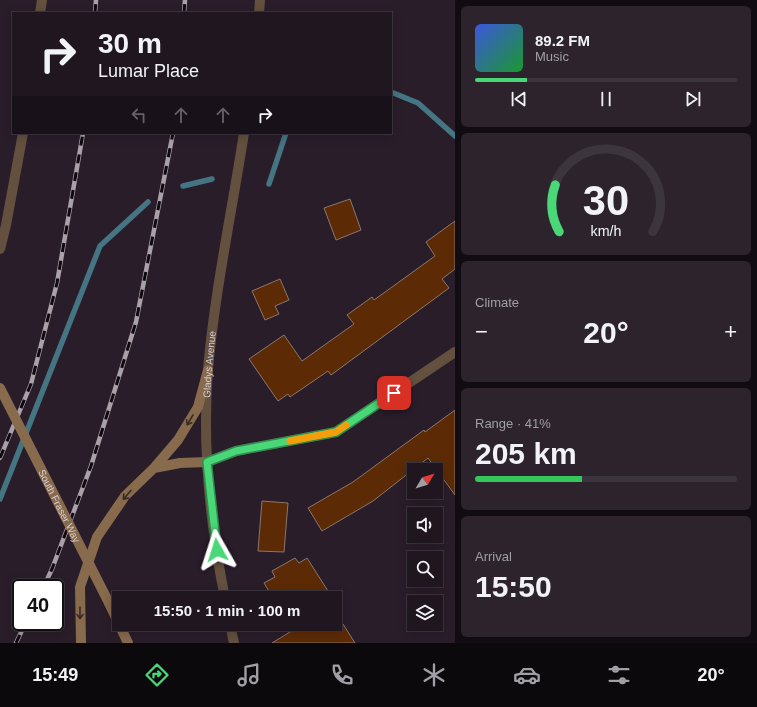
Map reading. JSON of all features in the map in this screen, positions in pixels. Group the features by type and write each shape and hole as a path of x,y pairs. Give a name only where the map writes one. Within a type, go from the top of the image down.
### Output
{"main road":[{"path":"81,643 80,587 97,537 125,496 154,468 178,440 198,407 208,370"},
{"name":"South Fraser Way","path":"0,388 112,609"},
{"path":"154,468 180,463 207,462"},
{"name":"South Fraser Way","path":"122,631 128,643"}],"street":[{"path":"40,12 42,0"},
{"path":"259,12 260,0"},
{"path":"0,248 6,225 23,134"},
{"name":"Gladys Avenue","path":"224,591 218,564 207,462 208,370 217,297 244,134"},
{"path":"207,462 236,451 336,432 455,352"},
{"path":"231,631 234,643"}],"building":[{"path":"350,199 361,230 336,240 324,208"},
{"path":"455,221 455,269 442,279 449,288 331,375 328,371 290,397 288,394 278,401 249,359 284,335 302,361 354,324 347,315 372,297 374,300 435,256 426,242"},
{"path":"280,279 289,300 275,306 279,314 265,320 252,291"},
{"path":"455,410 455,495 443,479 443,463 432,463 428,458 422,463 407,463 407,474 373,501 322,531 308,508 353,482 424,430 425,432"},
{"path":"262,501 288,503 284,552 258,551"},
{"path":"295,558 299,563 307,558 328,591 269,591 264,583 275,577 272,571"},
{"path":"343,624 355,643 272,643 292,631 342,631"}],"waterway":[{"path":"392,92 418,103 455,136"},
{"path":"269,184 286,134"},
{"path":"183,186 212,179"},
{"path":"0,499 100,246 148,202"}],"railway":[{"path":"95,12 96,0"},
{"path":"184,12 185,0"},
{"path":"0,458 31,384 57,283 83,134"},
{"path":"47,579 91,466 136,322 173,134"},
{"path":"16,643 22,631"}],"slow traffic":[{"path":"290,441 336,432 346,425"}],"route":[{"path":"217,550 207,462 236,451 336,432 394,393"}]}
